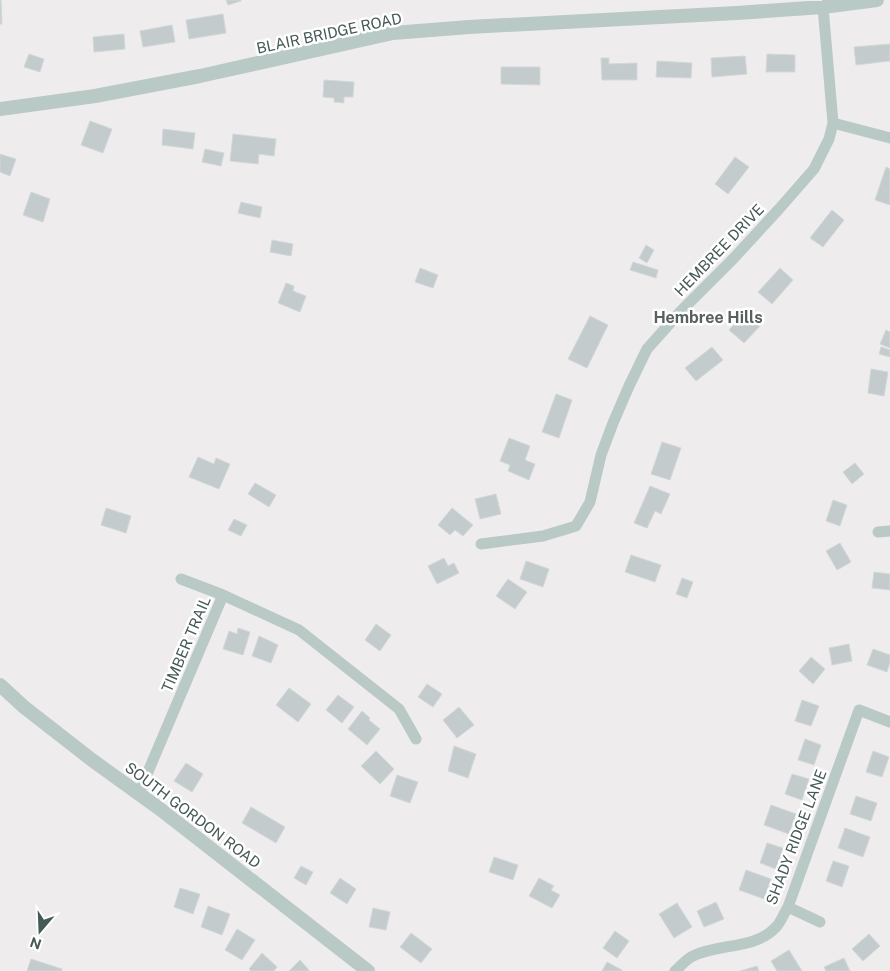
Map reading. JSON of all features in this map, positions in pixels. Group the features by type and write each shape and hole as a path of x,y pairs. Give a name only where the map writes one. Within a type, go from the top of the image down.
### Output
{"street":[{"name":"BLAIR BRIDGE ROAD","path":"0,109 95,96 200,76 393,33 469,27 738,13 823,7 877,0"},
{"name":"HEMBREE DRIVE","path":"481,544 543,536 576,526 590,502 601,455 629,386 647,350 681,311 779,210 814,169 829,139 833,123 823,7"},
{"path":"833,123 890,138"},
{"path":"878,532 890,531"},
{"path":"181,579 223,595"},
{"name":"TIMBER TRAIL","path":"139,794 223,595 299,630 399,708 416,739"},
{"name":"SOUTH GORDON ROAD","path":"0,685 24,707 92,760 139,794 368,971"},
{"name":"SHADY RIDGE LANE","path":"675,971 693,956 752,941 776,927 788,907 860,710 890,722"},
{"path":"788,907 820,922"}],"building":[{"path":"1,0 2,24 0,24"},
{"path":"226,0 241,0 241,1 228,5"},
{"path":"223,14 226,33 189,39 186,20"},
{"path":"172,25 175,42 143,47 140,31"},
{"path":"124,34 125,49 94,52 93,37"},
{"path":"890,44 890,61 856,65 854,47"},
{"path":"29,54 44,59 40,72 24,67"},
{"path":"767,54 795,55 795,72 766,72"},
{"path":"745,56 747,74 712,77 711,58"},
{"path":"601,58 609,58 609,64 637,63 637,80 602,80"},
{"path":"657,61 692,63 691,78 656,77"},
{"path":"501,67 540,67 540,85 501,84"},
{"path":"324,80 354,82 353,97 344,97 344,103 334,102 334,98 323,97"},
{"path":"90,121 112,129 103,153 81,145"},
{"path":"163,129 195,133 193,149 162,145"},
{"path":"233,134 276,139 274,156 259,154 258,164 230,161"},
{"path":"205,149 224,153 221,166 202,162"},
{"path":"0,154 16,159 10,176 0,172"},
{"path":"735,157 749,167 728,194 715,184"},
{"path":"886,167 890,169 890,205 875,200"},
{"path":"31,192 50,199 43,222 23,215"},
{"path":"241,202 262,207 260,218 238,213"},
{"path":"832,210 844,220 823,247 810,238"},
{"path":"272,240 293,244 291,256 270,252"},
{"path":"646,245 654,250 647,263 639,258"},
{"path":"633,262 658,270 656,278 630,270"},
{"path":"420,268 438,275 433,288 415,282"},
{"path":"780,268 793,280 772,304 758,292"},
{"path":"286,283 294,286 293,291 306,296 300,312 278,303"},
{"path":"746,311 761,325 744,343 729,330"},
{"path":"590,316 608,325 587,368 568,359"},
{"path":"886,330 890,332 890,348 880,344"},
{"path":"712,347 723,360 696,381 685,368"},
{"path":"881,347 890,350 890,357 879,354"},
{"path":"871,369 888,372 884,396 868,393"},
{"path":"556,394 572,400 559,438 542,432"},
{"path":"509,438 530,446 525,460 535,464 529,480 508,471 510,465 500,461"},
{"path":"662,442 681,448 670,480 651,474"},
{"path":"198,457 214,464 216,458 230,464 219,489 189,477"},
{"path":"855,463 864,474 852,484 843,472"},
{"path":"255,483 276,495 269,507 248,494"},
{"path":"650,486 670,494 661,514 655,511 647,528 634,523"},
{"path":"496,494 501,514 480,519 475,499"},
{"path":"833,500 847,505 840,526 826,521"},
{"path":"106,508 131,516 126,533 101,525"},
{"path":"452,508 473,525 463,536 455,530 450,535 438,525"},
{"path":"234,519 247,525 241,536 228,530"},
{"path":"840,543 851,562 837,570 826,551"},
{"path":"631,555 661,565 655,582 625,572"},
{"path":"444,558 448,566 454,563 459,573 437,584 428,566"},
{"path":"526,561 549,569 543,587 520,579"},
{"path":"874,572 890,574 890,590 872,588"},
{"path":"682,578 693,582 687,598 676,594"},
{"path":"508,579 527,592 515,609 496,596"},
{"path":"376,624 391,635 380,651 365,640"},
{"path":"238,628 250,632 243,655 223,649 229,631 237,634"},
{"path":"259,636 278,645 271,663 252,656"},
{"path":"849,644 852,661 832,665 829,648"},
{"path":"873,649 890,655 887,672 867,665"},
{"path":"811,657 825,669 813,684 799,671"},
{"path":"427,684 442,694 433,707 418,697"},
{"path":"289,688 311,704 298,722 276,705"},
{"path":"338,695 354,707 342,723 326,710"},
{"path":"802,700 819,706 811,726 795,721"},
{"path":"459,707 474,725 457,738 443,720"},
{"path":"362,711 380,729 367,745 348,729"},
{"path":"805,739 821,745 814,765 798,760"},
{"path":"454,746 476,754 468,778 448,771"},
{"path":"376,751 394,769 380,784 361,766"},
{"path":"873,751 889,757 882,777 866,772"},
{"path":"186,763 203,774 192,792 174,781"},
{"path":"792,774 809,779 802,800 785,794"},
{"path":"397,775 418,782 410,803 390,796"},
{"path":"856,796 877,803 871,821 850,814"},
{"path":"771,805 796,814 789,834 764,825"},
{"path":"251,807 285,827 276,843 242,823"},
{"path":"845,828 870,837 863,857 838,848"},
{"path":"767,843 783,848 776,869 760,863"},
{"path":"494,857 518,865 513,880 489,872"},
{"path":"833,861 849,866 842,887 826,881"},
{"path":"301,866 313,872 306,885 294,878"},
{"path":"746,870 771,879 764,899 739,890"},
{"path":"340,878 356,889 347,904 330,893"},
{"path":"539,878 554,886 551,890 560,895 552,908 529,896"},
{"path":"180,888 200,894 193,914 174,907"},
{"path":"716,902 724,919 704,927 697,911"},
{"path":"677,903 692,927 674,938 659,914"},
{"path":"208,906 230,914 222,935 201,927"},
{"path":"373,908 390,912 386,930 369,927"},
{"path":"237,929 255,940 242,960 225,950"},
{"path":"615,931 629,941 617,958 603,948"},
{"path":"411,933 432,949 421,963 400,947"},
{"path":"869,934 880,946 863,961 852,949"},
{"path":"789,950 802,971 777,971 771,961"},
{"path":"262,953 277,967 274,971 251,971 249,969"},
{"path":"844,958 850,971 826,971 824,967"},
{"path":"31,959 62,969 62,971 27,971"},
{"path":"300,960 308,971 289,971"},
{"path":"607,962 622,970 622,971 602,971"},
{"path":"757,966 759,971 740,971"}],"district":[{"name":"Hembree Hills","path":"708,317"}]}
